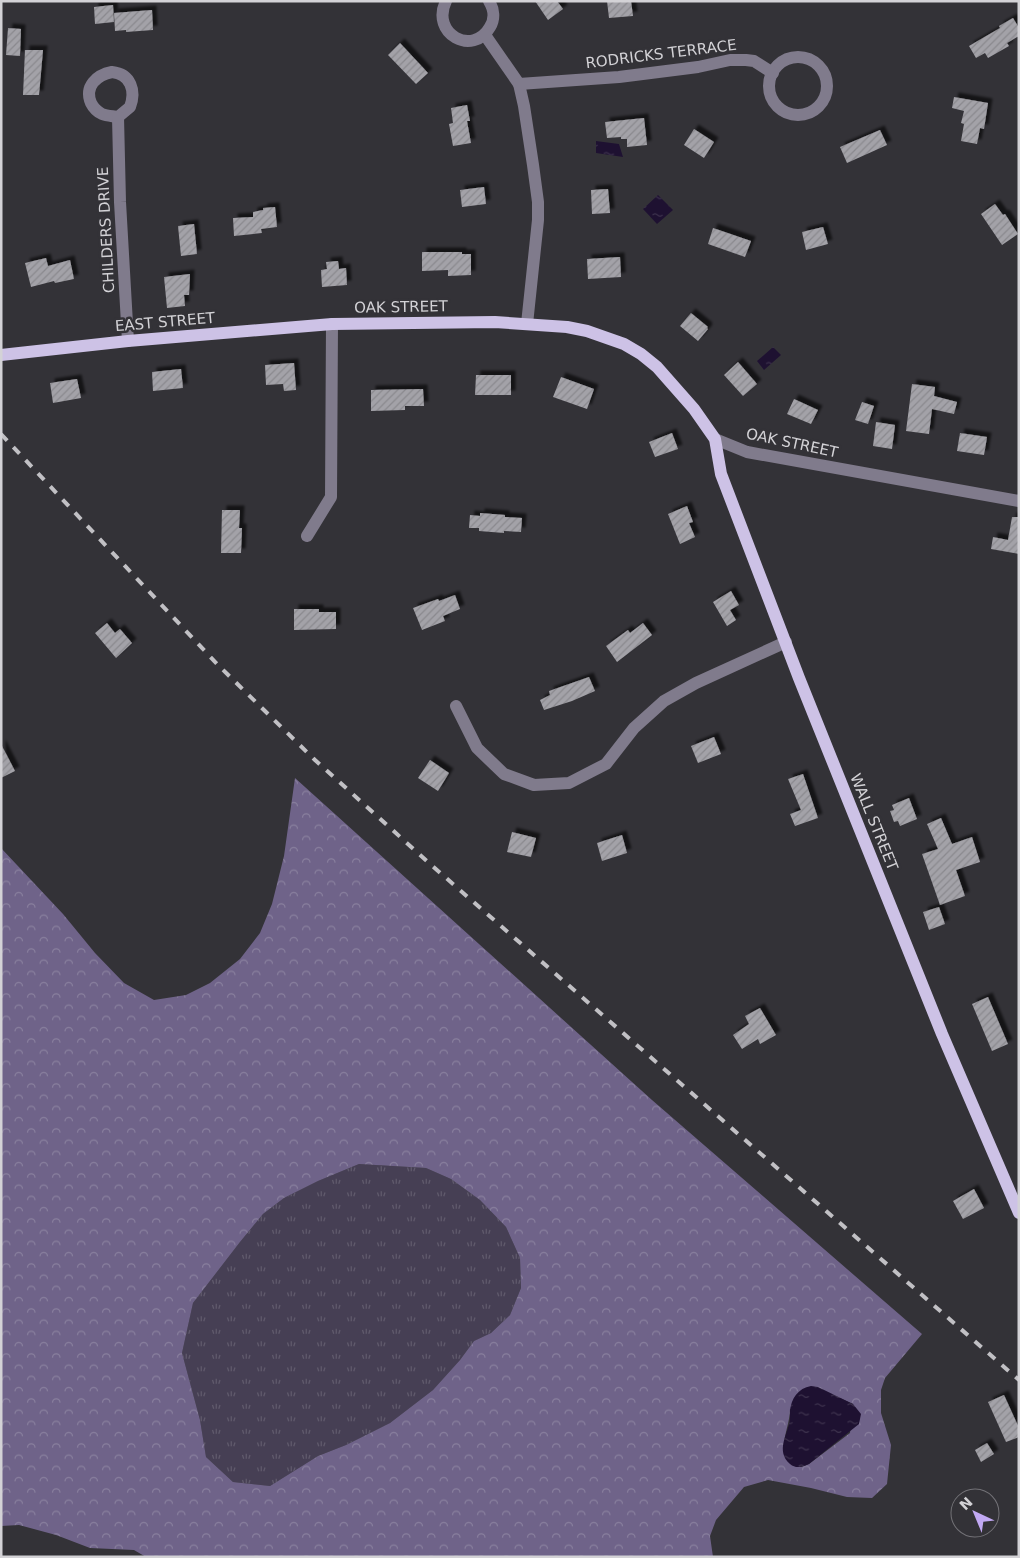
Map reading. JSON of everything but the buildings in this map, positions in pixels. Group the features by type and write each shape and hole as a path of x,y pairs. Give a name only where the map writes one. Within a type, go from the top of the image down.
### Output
{"main road":[{"name":"OAK STREET","path":"332,324 487,322 567,327 587,331 624,344 641,354 657,368 694,409 715,439"},
{"name":"EAST STREET","path":"1,354 332,324"},
{"name":"WALL STREET","path":"715,439 721,474 786,642 939,1026 1019,1213"}],"street":[{"path":"446,1 442,14 442,21 445,27 453,37 460,40 473,41 485,35 489,30 494,17 489,1"},
{"path":"485,35 519,84 538,202 538,220 527,324"},
{"path":"797,58 812,61 826,78 826,93 823,100 813,111 806,114 784,112 775,104 770,92 770,79 773,73 777,67 790,59 797,58"},
{"name":"RODRICKS TERRACE","path":"519,84 672,71 730,60 754,61 773,73"},
{"name":"CHILDERS DRIVE","path":"118,117 120,202 128,342"},
{"path":"308,536 332,497 332,324"},
{"name":"OAK STREET","path":"715,439 747,452 1019,502"},
{"path":"456,706 477,748 504,774 534,785 569,783 606,764 634,728 664,701 696,683 786,642"}],"green space":[{"path":"295,778 652,1100 922,1334 885,1378 881,1390 881,1413 891,1445 887,1484 872,1498 847,1497 768,1480 744,1487 716,1520 710,1536 713,1557 146,1557 134,1550 90,1548 56,1535 19,1525 1,1526 1,848 124,983 154,1000 186,995 210,983 240,959 260,933 272,904 284,856","holes":["359,1164 426,1168 451,1179 480,1200 506,1227 520,1258 521,1288 510,1315 491,1333 474,1341 433,1390 390,1423 346,1445 318,1456 270,1486 233,1482 206,1457 200,1420 182,1353 193,1303 263,1214 284,1198","833,1395 853,1404 850,1433 809,1464 801,1467 784,1453 790,1409"]},
{"path":"359,1164 426,1168 451,1179 480,1200 506,1227 520,1258 521,1288 510,1315 491,1333 474,1341 433,1390 390,1423 346,1445 318,1456 270,1486 233,1482 206,1457 200,1420 182,1353 193,1303 263,1214 284,1198"}],"water":[{"path":"596,141 619,144 623,157 596,153"},
{"path":"658,195 673,210 657,224 643,209"},
{"path":"773,347 781,355 764,370 757,361"},
{"path":"811,1386 818,1387 853,1404 861,1414 859,1424 809,1464 801,1467 792,1466 783,1454 790,1411 794,1398 799,1392"}],"railway":[{"path":"1,434 218,665 315,760 429,863 1019,1380"}]}
